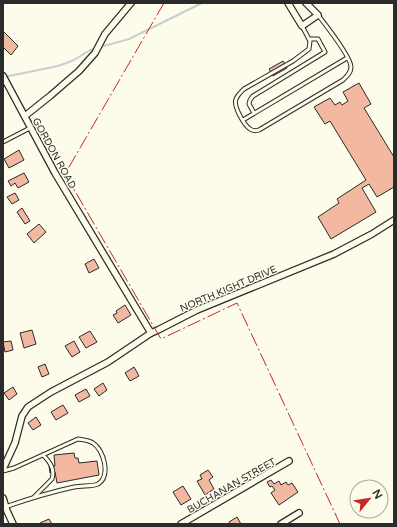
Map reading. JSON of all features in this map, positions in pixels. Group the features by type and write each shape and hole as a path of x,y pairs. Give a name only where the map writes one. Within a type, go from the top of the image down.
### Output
{"street":[{"name":"GORDON ROAD","path":"131,3 105,34 95,53 79,71 25,116 55,173 151,333"},
{"path":"288,3 302,26 318,15 306,3"},
{"path":"3,76 25,116"},
{"name":"NORTH KIGHT DRIVE","path":"3,470 15,443 22,416 28,407 51,392 108,362 151,333 224,298 334,254 372,234 394,220"},
{"name":"BUCHANAN STREET","path":"181,524 289,461"},
{"path":"3,498 13,524"},
{"path":"281,524 299,513"}],"lane":[{"path":"302,26 309,39 310,45 304,54 244,89 236,100 235,105 248,128 251,130 259,130 348,76 351,68 350,63 337,40 318,15"},
{"path":"254,113 249,104 253,96 325,52 318,39 309,39"},
{"path":"243,120 347,58"},
{"path":"3,142 30,128"},
{"path":"3,470 14,468 78,439 86,440 94,444 103,458 103,480 96,485 75,487 34,497 6,507"},
{"path":"34,497 52,479 53,475 51,463 43,455"}],"building":[{"path":"3,31 18,46 11,55 3,47"},
{"path":"283,61 287,68 273,76 269,69"},
{"path":"359,83 371,104 364,108 394,157 394,187 377,197 369,184 362,188 376,212 331,239 318,217 339,203 337,199 366,180 330,121 325,124 314,107 330,98 335,105 340,102 342,105 348,101 343,92"},
{"path":"19,150 24,160 9,168 4,159"},
{"path":"24,173 29,182 18,188 15,183 11,186 8,181"},
{"path":"15,193 19,200 12,204 7,197"},
{"path":"22,208 30,221 25,224 17,212"},
{"path":"39,224 46,232 34,243 27,234"},
{"path":"94,259 99,268 89,273 85,264"},
{"path":"125,305 131,315 118,323 113,315"},
{"path":"32,330 36,344 24,348 20,333"},
{"path":"90,331 97,342 86,348 79,337"},
{"path":"11,341 13,350 5,352 3,342"},
{"path":"74,341 80,352 72,357 65,346"},
{"path":"45,364 49,374 42,377 38,367"},
{"path":"134,367 139,376 130,381 125,373"},
{"path":"103,383 107,390 99,396 94,389"},
{"path":"13,387 17,394 9,400 4,393"},
{"path":"86,389 90,396 79,402 75,395"},
{"path":"63,405 68,413 56,420 51,412"},
{"path":"36,417 41,425 33,430 28,423"},
{"path":"74,453 75,458 78,458 79,463 97,461 99,475 57,483 55,472 50,473 49,466 55,466 54,455"},
{"path":"208,470 213,477 209,480 214,489 205,495 197,481 202,479 200,475"},
{"path":"271,480 274,484 279,481 281,485 286,482 288,485 292,483 298,492 279,505 271,493 275,490 272,486 270,487 267,482"},
{"path":"183,486 191,499 181,505 173,492"},
{"path":"237,517 241,524 230,524 229,522"},
{"path":"49,519 52,524 40,523"}],"waterway":[{"path":"4,77 58,66 74,60 90,50 129,39 202,3"}],"power":[{"path":"164,3 65,174 161,339 237,303 340,524"}]}
